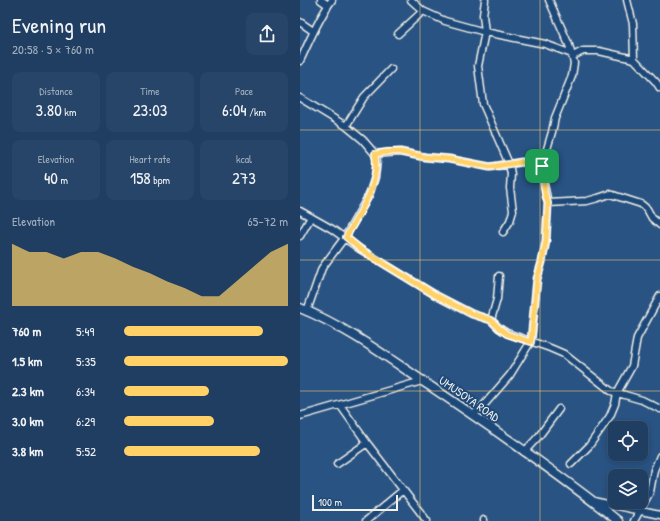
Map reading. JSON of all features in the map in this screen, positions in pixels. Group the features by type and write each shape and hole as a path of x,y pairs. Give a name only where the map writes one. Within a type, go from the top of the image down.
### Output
{"main road":[{"name":"UMUSOYA ROAD","path":"304,309 337,325 363,341 473,416 618,521"}],"street":[{"path":"300,61 313,31 330,2 322,0"},
{"path":"411,0 423,12 445,21 485,32 545,44 573,55 583,51 599,51 634,59 660,88"},
{"path":"485,0 483,15 485,32 478,66 483,104 509,164 511,174 510,188 513,211 510,221 503,232"},
{"path":"473,416 510,375 531,342 537,279 546,241 548,203 544,189 542,166 552,132 554,118 572,76 574,63 573,55 549,0"},
{"path":"627,0 633,24 634,59"},
{"path":"398,34 423,12"},
{"path":"300,22 313,31"},
{"path":"346,126 364,97 391,69"},
{"path":"300,98 346,126 363,140 375,154 377,160 375,177 369,195 346,237 322,268 304,309"},
{"path":"375,154 400,152 490,167 522,162 542,166"},
{"path":"548,203 587,200 610,194 641,204 647,209 652,218 660,225"},
{"path":"300,211 346,237 372,256 437,296 472,314 491,320 507,334 564,354 606,388 617,393 642,400 660,409"},
{"path":"300,236 311,217"},
{"path":"491,320 498,294 499,276"},
{"path":"571,464 589,446 610,416 615,404 617,393 632,366 637,338 660,296"},
{"path":"300,416 422,381"},
{"path":"340,405 367,444 427,521"},
{"path":"524,452 539,436 559,409"},
{"path":"336,464 367,444"},
{"path":"634,521 650,492 654,470 660,456"},
{"path":"366,521 403,490"},
{"path":"592,501 660,515"}],"route":[{"path":"400,152 490,167 522,162 542,166 545,194 548,203 546,241 537,279 531,342 507,334 491,320 472,314 437,296 360,249 346,237 369,195 375,177 377,160 375,154 400,152"}]}
